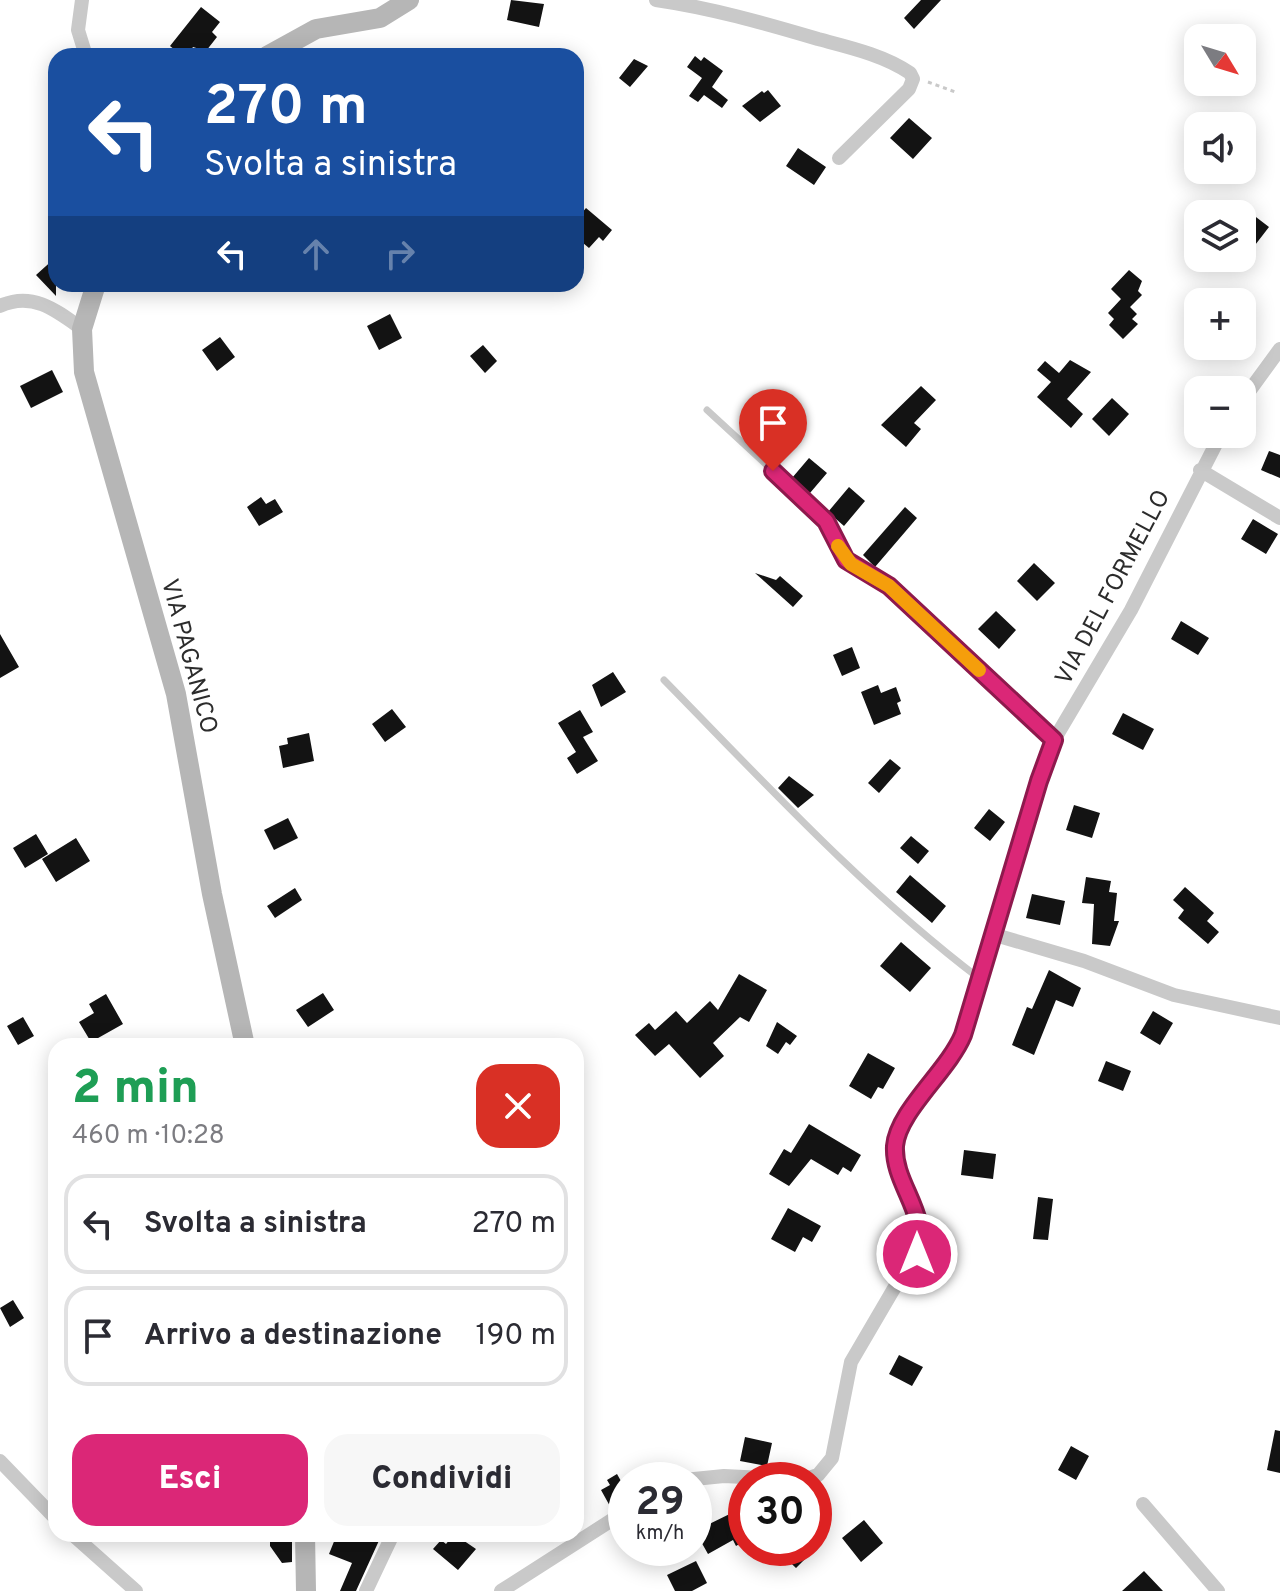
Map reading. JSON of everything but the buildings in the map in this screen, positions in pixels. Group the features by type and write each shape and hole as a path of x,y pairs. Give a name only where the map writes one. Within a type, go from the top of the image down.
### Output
{"street":[{"path":"82,0 78,30 84,48"},
{"path":"282,48 316,29 380,18 409,0"},
{"path":"656,0 717,11 850,48 901,67 913,79 909,89 839,158"},
{"name":"VIA PAGANICO","path":"94,292 82,329 88,392 180,710 215,910 243,1038"},
{"path":"0,294 49,306 82,329"},
{"path":"0,306 16,298"},
{"path":"1256,382 1280,349"},
{"name":"VIA DEL FORMELLO","path":"712,1477 808,1479 822,1471 832,1458 851,1362 920,1244 920,1223 896,1158 897,1136 908,1113 954,1054 967,1024 992,934 1054,740 1131,610 1213,448"},
{"path":"1200,470 1280,518"},
{"path":"992,934 1084,961 1174,995 1280,1018"},
{"path":"0,1461 48,1511"},
{"path":"1143,1504 1218,1591"},
{"path":"584,1538 608,1523"},
{"path":"81,1542 136,1591"},
{"path":"305,1542 306,1591"},
{"path":"366,1591 389,1542"},
{"path":"501,1591 578,1542"}],"lane":[{"path":"707,410 822,516 846,560 889,586 1054,740"},
{"path":"664,680 800,820 980,979"}],"path":[{"path":"913,79 958,93"}],"slow traffic":[{"path":"838,546 846,560 889,586 979,670"}],"route":[{"path":"773,471 826,521 846,560 889,586 1054,740 1045,761 963,1035 942,1073 902,1122 897,1136 896,1158 921,1228 917,1254"}]}
